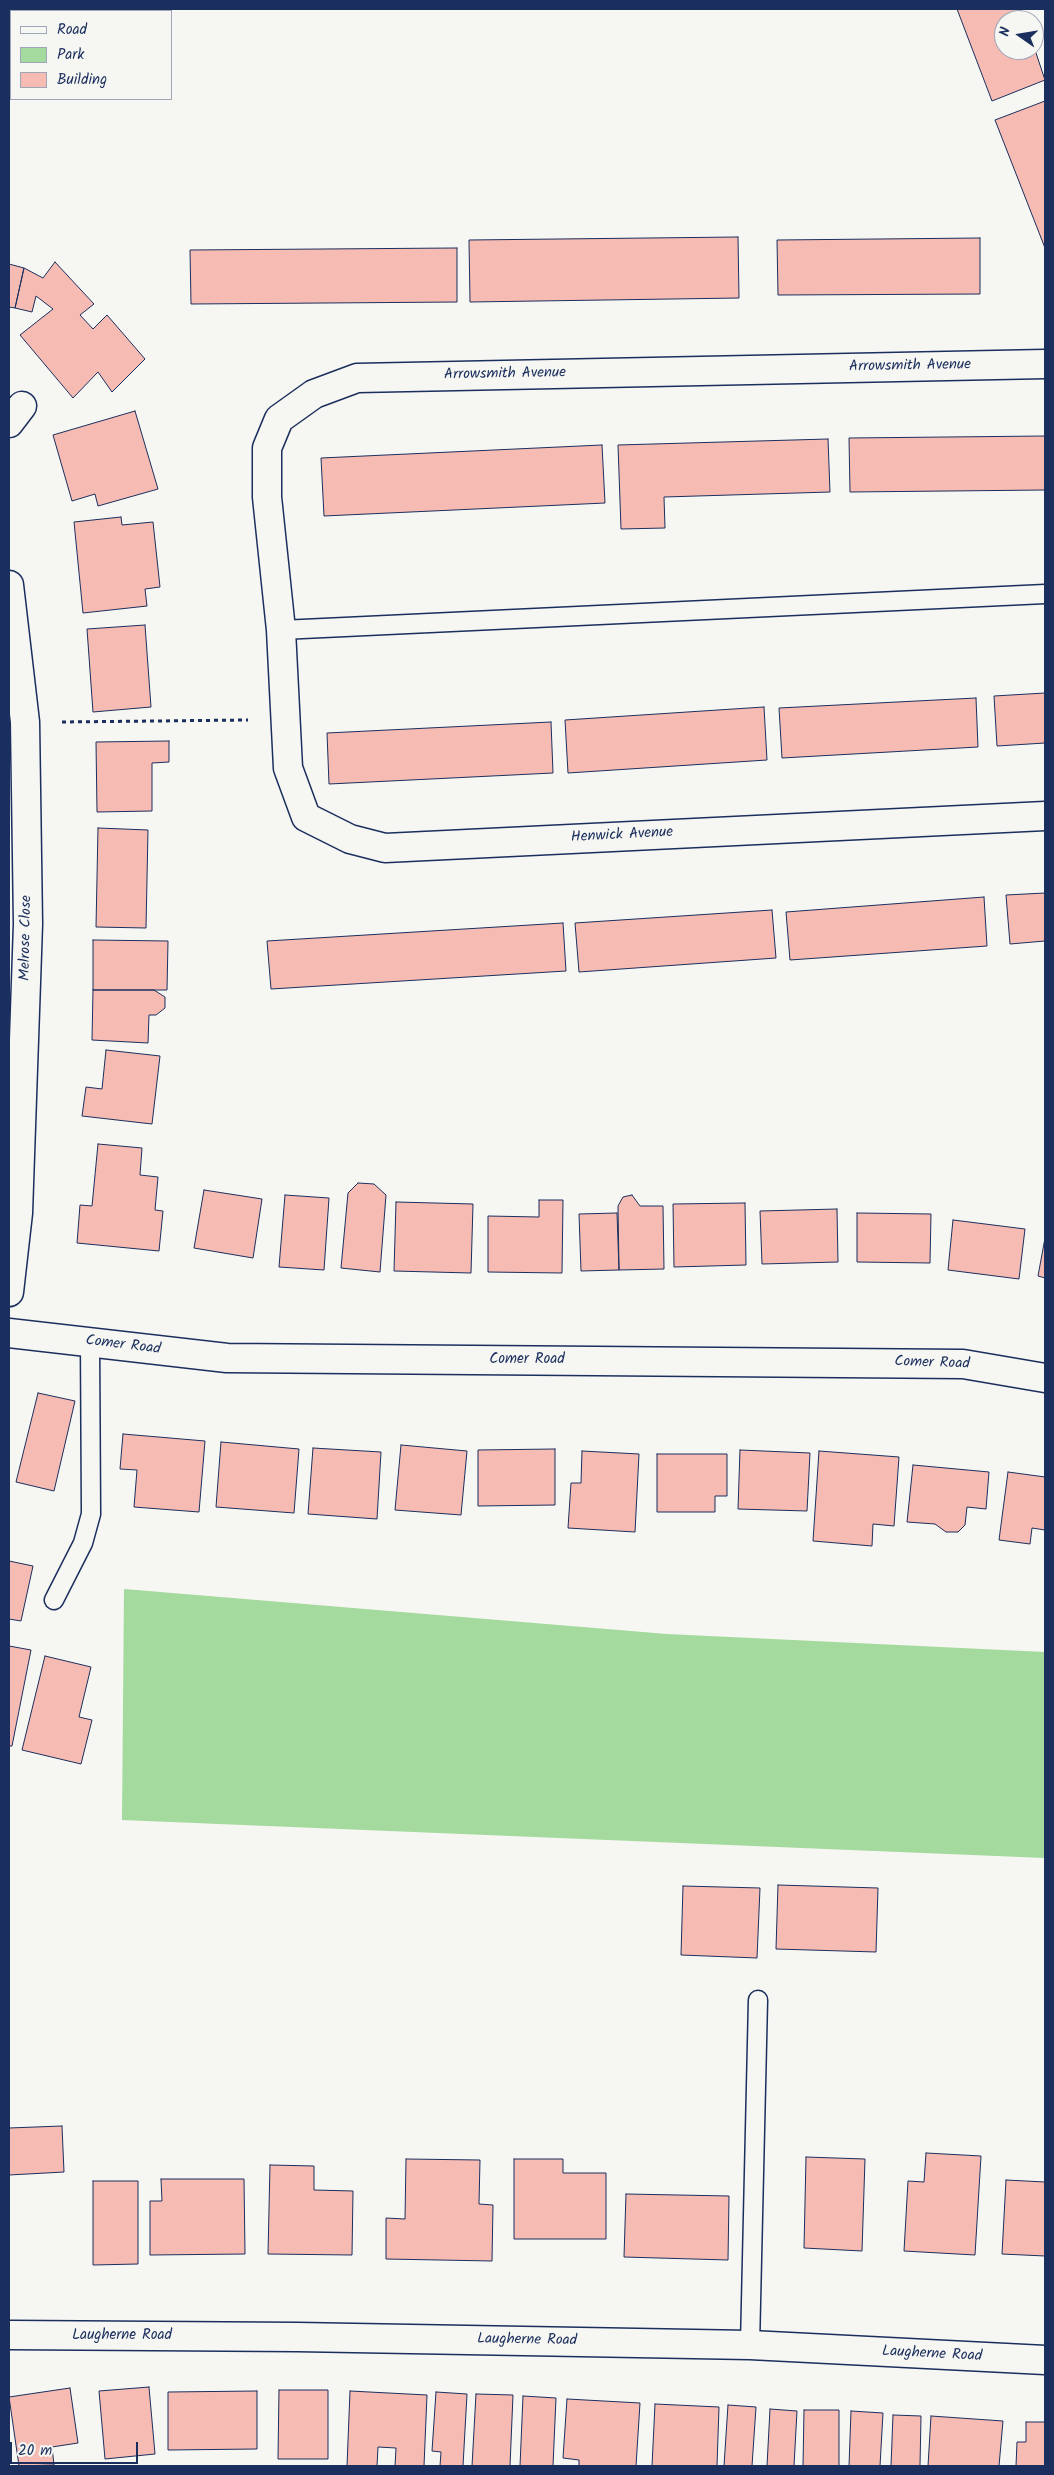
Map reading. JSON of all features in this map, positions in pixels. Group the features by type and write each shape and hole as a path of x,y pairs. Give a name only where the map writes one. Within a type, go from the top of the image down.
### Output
{"street":[{"name":"Arrowsmith Avenue","path":"284,719 281,630 267,497 268,448 279,419 314,394 357,378 1045,364"},
{"name":"Melrose Close","path":"9,585 25,722 28,934 18,1213 9,1292"},
{"name":"Henwick Avenue","path":"284,719 288,768 306,817 350,839 385,848 1045,816"},
{"name":"Comer Road","path":"9,1333 227,1358 963,1364 1045,1378"},
{"name":"Laugherne Road","path":"9,2335 306,2337 750,2345 1045,2360"}],"lane":[{"path":"281,630 1045,594"},
{"path":"54,1600 83,1543 91,1514 90,1342"},
{"path":"750,2345 758,2000"}],"path":[{"path":"25,722 284,719"}],"green space":[{"path":"124,1589 667,1634 1045,1652 1045,1858 122,1820"}],"building":[{"path":"957,9 1020,9 994,10 994,60 1038,60 1045,80 992,101"},
{"path":"1045,101 1045,248 995,120"},
{"path":"738,237 739,298 470,302 469,240"},
{"path":"980,238 980,294 778,295 777,240"},
{"path":"457,248 457,302 191,304 190,250"},
{"path":"55,262 94,304 80,315 93,329 107,315 145,359 112,392 98,372 73,398 20,335 53,309 36,296 32,312 15,308 24,268 43,278"},
{"path":"9,264 24,268 15,308 9,307"},
{"path":"135,411 158,489 98,506 95,494 72,501 53,435"},
{"path":"1045,436 1045,490 850,492 849,438"},
{"path":"828,439 830,492 664,497 665,528 621,529 618,445"},
{"path":"602,445 605,503 324,516 321,458"},
{"path":"121,517 122,525 153,522 160,587 145,589 147,606 83,613 74,522"},
{"path":"145,625 151,707 93,712 87,629"},
{"path":"1045,693 1045,743 997,746 994,696"},
{"path":"976,698 978,747 782,758 779,708"},
{"path":"764,707 767,760 568,773 565,720"},
{"path":"551,722 553,773 329,784 327,733"},
{"path":"169,741 169,762 152,763 152,811 97,812 96,742"},
{"path":"98,828 148,830 146,928 96,927"},
{"path":"1045,893 1045,941 1010,944 1006,895"},
{"path":"984,897 987,946 790,960 786,912"},
{"path":"772,910 776,958 579,972 575,923"},
{"path":"563,923 566,971 271,989 267,941"},
{"path":"93,940 168,941 167,990 93,990"},
{"path":"93,990 154,990 165,997 165,1008 156,1015 149,1015 148,1043 92,1040"},
{"path":"106,1050 160,1056 152,1124 82,1116 86,1087 102,1089"},
{"path":"98,1144 142,1148 140,1175 158,1177 155,1210 163,1211 159,1251 77,1243 80,1205 92,1206"},
{"path":"358,1183 374,1184 386,1195 380,1272 341,1268 348,1193"},
{"path":"204,1190 262,1199 253,1258 194,1248"},
{"path":"285,1195 329,1198 324,1270 279,1267"},
{"path":"632,1195 640,1206 663,1206 664,1269 619,1270 618,1206 623,1197"},
{"path":"539,1200 563,1200 562,1273 488,1272 488,1216 539,1217"},
{"path":"396,1202 473,1204 471,1273 394,1271"},
{"path":"745,1203 746,1265 674,1267 673,1204"},
{"path":"837,1209 838,1262 762,1264 760,1211"},
{"path":"617,1213 619,1270 581,1271 579,1214"},
{"path":"857,1213 931,1214 930,1263 857,1262"},
{"path":"953,1220 1025,1229 1019,1279 948,1270"},
{"path":"1045,1238 1045,1278 1038,1276"},
{"path":"38,1393 75,1401 54,1491 16,1482"},
{"path":"123,1434 205,1441 199,1512 134,1507 137,1470 120,1469"},
{"path":"221,1442 299,1449 294,1513 216,1507"},
{"path":"401,1445 467,1451 461,1515 395,1510"},
{"path":"313,1448 381,1452 377,1519 308,1514"},
{"path":"555,1449 555,1505 478,1506 478,1450"},
{"path":"740,1450 810,1453 807,1511 738,1509"},
{"path":"582,1451 639,1454 635,1532 568,1528 571,1483 581,1483"},
{"path":"819,1451 899,1457 894,1526 873,1524 872,1546 813,1541"},
{"path":"657,1454 727,1454 727,1496 715,1496 715,1512 657,1512"},
{"path":"913,1465 989,1472 986,1509 967,1507 965,1525 958,1532 946,1532 935,1524 907,1522"},
{"path":"1008,1472 1045,1477 1045,1530 1032,1528 1030,1544 999,1540"},
{"path":"9,1561 33,1566 21,1621 9,1619"},
{"path":"9,1646 31,1650 12,1746 9,1746"},
{"path":"45,1656 91,1667 79,1717 92,1720 81,1764 22,1750"},
{"path":"778,1885 878,1888 876,1952 776,1949"},
{"path":"683,1886 760,1888 757,1958 681,1955"},
{"path":"62,2126 64,2172 9,2175 9,2128"},
{"path":"926,2153 981,2156 975,2255 904,2251 908,2181 924,2182"},
{"path":"806,2157 865,2159 862,2251 804,2248"},
{"path":"406,2159 480,2160 479,2204 493,2205 492,2261 386,2259 386,2218 405,2219"},
{"path":"514,2159 563,2159 563,2173 606,2173 606,2239 514,2239"},
{"path":"270,2165 314,2166 314,2190 353,2191 352,2255 268,2254"},
{"path":"161,2179 244,2179 245,2254 150,2255 150,2201 162,2201"},
{"path":"1006,2180 1045,2182 1045,2256 1002,2254"},
{"path":"93,2181 138,2181 138,2264 93,2265"},
{"path":"626,2194 729,2196 728,2260 624,2257"},
{"path":"149,2387 155,2454 105,2459 99,2391"},
{"path":"70,2388 78,2443 52,2447 54,2465 19,2466 9,2397"},
{"path":"279,2390 328,2390 328,2459 278,2459"},
{"path":"257,2391 257,2449 168,2450 168,2392"},
{"path":"350,2391 427,2395 424,2466 395,2466 396,2448 378,2447 377,2466 347,2466"},
{"path":"436,2392 467,2394 463,2466 440,2466 441,2452 432,2451"},
{"path":"476,2394 513,2395 510,2466 472,2466"},
{"path":"523,2396 556,2398 553,2466 520,2466"},
{"path":"567,2399 640,2403 636,2466 579,2466 579,2460 563,2458"},
{"path":"655,2404 719,2407 717,2466 652,2466"},
{"path":"728,2405 756,2407 752,2466 724,2466"},
{"path":"770,2409 797,2411 794,2466 767,2466"},
{"path":"804,2410 839,2410 839,2466 803,2466"},
{"path":"851,2411 883,2413 880,2466 849,2466"},
{"path":"893,2415 921,2416 920,2466 891,2466"},
{"path":"931,2416 1003,2421 999,2466 928,2466"},
{"path":"1026,2422 1045,2422 1045,2466 1016,2466 1017,2442 1026,2442"}]}
